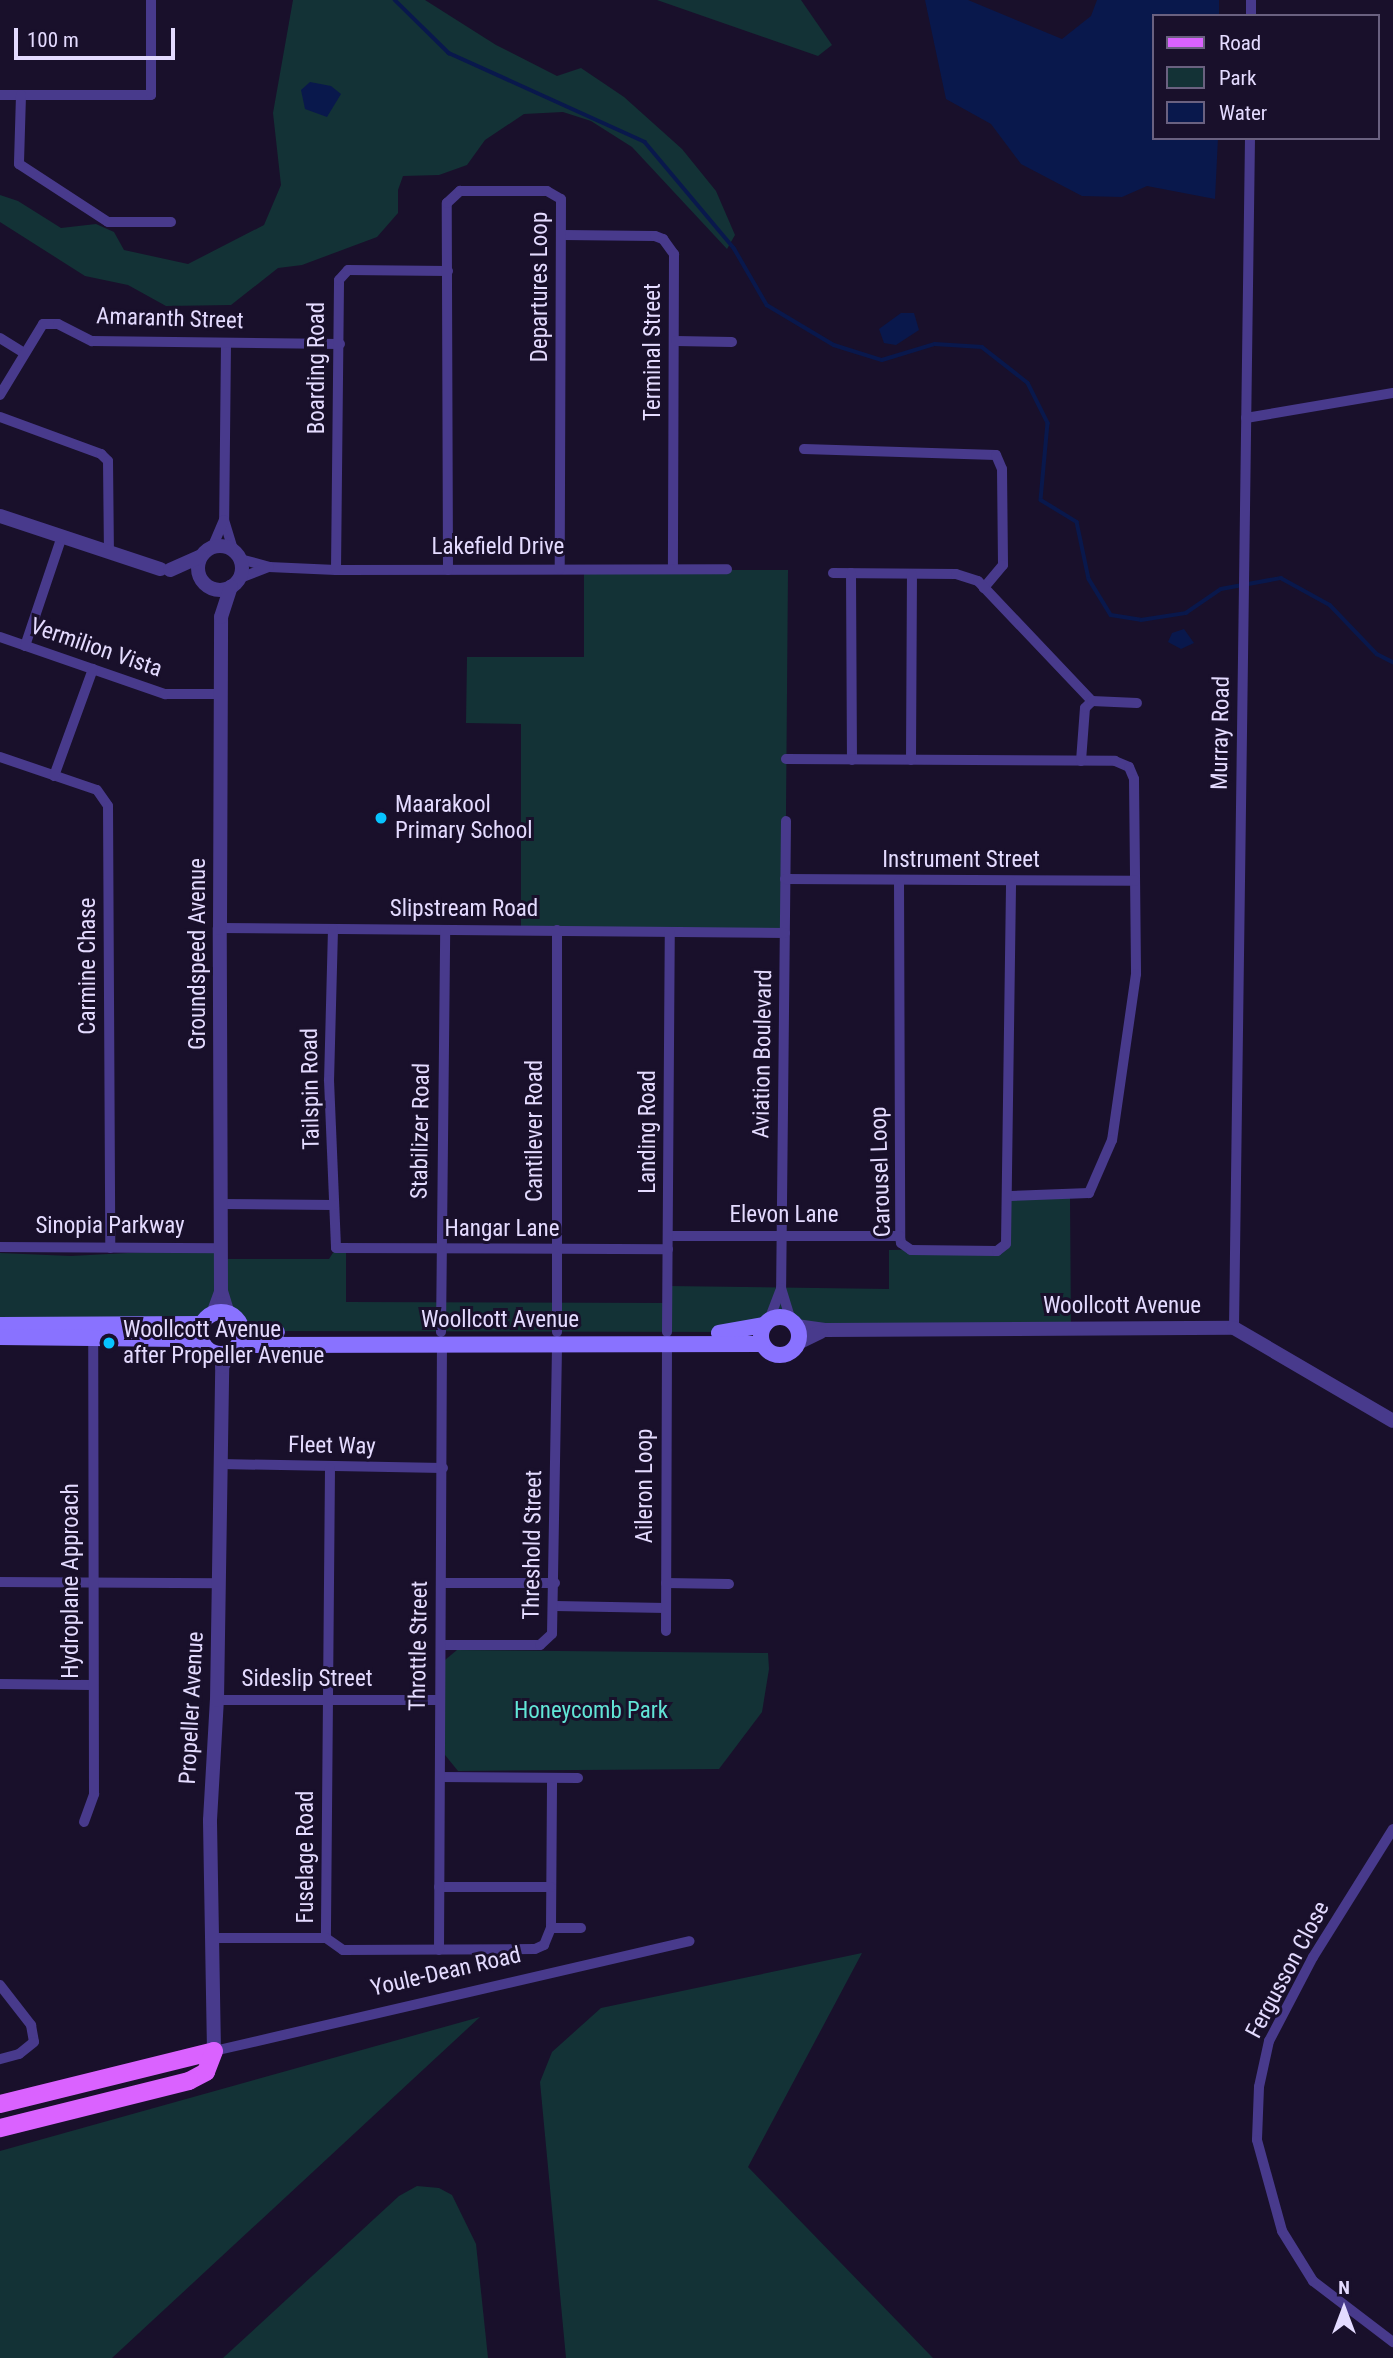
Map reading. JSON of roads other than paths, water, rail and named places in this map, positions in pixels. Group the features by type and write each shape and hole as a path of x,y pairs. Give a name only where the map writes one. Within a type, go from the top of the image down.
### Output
{"main road":[{"path":"0,1325 214,1317"},
{"path":"214,1317 225,1344"},
{"path":"214,1317 225,1344"},
{"name":"Woollcott Avenue","path":"0,1337 181,1339 225,1344 442,1338 667,1337 735,1333 781,1317 794,1323"},
{"path":"762,1344 766,1322"},
{"path":"794,1323 798,1343"},
{"name":"Woollcott Avenue","path":"667,1337 762,1344 771,1353 783,1355 798,1343"},
{"path":"0,2128 189,2081 206,2072 214,2051"},
{"name":"Youle-Dean Road","path":"0,2104 214,2051"}],"street":[{"path":"0,95 152,95 151,0"},
{"path":"21,95 19,164 107,222 171,222"},
{"name":"Murray Road","path":"1234,1328 1250,140"},
{"name":"Departures Loop","path":"448,570 447,203 454,192 554,194 563,209 560,569"},
{"name":"Terminal Street","path":"563,234 663,239 674,254 676,341 673,569"},
{"name":"Boarding Road","path":"336,570 342,274 355,270 448,271"},
{"name":"Amaranth Street","path":"0,395 43,324 58,324 92,341 340,344"},
{"path":"0,338 24,353"},
{"path":"676,341 732,342"},
{"path":"165,569 207,552 237,555 224,520 226,343"},
{"path":"1246,418 1393,394"},
{"path":"0,417 101,454 108,461 109,551"},
{"path":"804,449 996,455 1003,470 1003,565 984,588"},
{"path":"0,516 204,582 236,583"},
{"path":"204,582 207,552 224,520"},
{"path":"25,646 62,536"},
{"name":"Lakefield Drive","path":"237,555 269,568 336,570 727,569"},
{"name":"Groundspeed Avenue","path":"214,1317 221,1291 221,617 236,583 237,555"},
{"name":"Lakefield Drive","path":"236,583 269,568"},
{"path":"833,573 956,573 984,588 1092,701 1137,703"},
{"path":"851,573 852,760"},
{"path":"911,760 912,574"},
{"name":"Groundspeed Avenue","path":"204,582 221,617"},
{"name":"Vermilion Vista","path":"0,637 165,694 221,694"},
{"path":"54,776 93,669"},
{"path":"1081,761 1083,718 1092,701"},
{"name":"Carmine Chase","path":"1,759 97,790 108,806 110,1248"},
{"path":"786,759 1115,761 1129,767 1134,779 1135,994 1112,1140 1097,1182 1089,1193 1077,1196 1011,1195"},
{"name":"Aviation Boulevard","path":"786,821 781,1288 794,1323"},
{"name":"Instrument Street","path":"785,879 1135,881"},
{"name":"Carousel Loop","path":"899,881 901,1243 911,1250 998,1251 1008,1238 1011,1195 1011,882"},
{"name":"Slipstream Road","path":"220,928 785,933"},
{"name":"Tailspin Road","path":"333,929 329,1080 334,1132 336,1248"},
{"name":"Stabilizer Road","path":"442,1338 445,930"},
{"name":"Cantilever Road","path":"557,930 557,1337"},
{"name":"Landing Road","path":"667,1337 670,932"},
{"path":"221,1204 334,1205"},
{"name":"Elevon Lane","path":"668,1236 900,1236"},
{"name":"Sinopia Parkway","path":"0,1247 221,1248"},
{"name":"Hangar Lane","path":"336,1248 668,1249"},
{"name":"Aviation Boulevard","path":"766,1322 781,1288"},
{"name":"Woollcott Avenue","path":"794,1323 825,1330 1234,1328"},
{"path":"1234,1328 1393,1421"},
{"name":"Woollcott Avenue","path":"798,1343 825,1330"},
{"name":"Threshold Street","path":"441,1644 540,1645 552,1634 555,1606 557,1337"},
{"name":"Aileron Loop","path":"666,1631 667,1337"},
{"name":"Hydroplane Approach","path":"84,1822 94,1794 93,1338"},
{"name":"Throttle Street","path":"439,1950 442,1338"},
{"name":"Propeller Avenue","path":"214,2051 210,1820 217,1700 222,1367 225,1344"},
{"name":"Fleet Way","path":"220,1464 443,1468"},
{"name":"Fuselage Road","path":"330,1468 326,1938 343,1950 535,1949 544,1945 551,1928"},
{"path":"0,1582 219,1583"},
{"path":"441,1583 555,1583"},
{"path":"666,1583 729,1584"},
{"path":"555,1606 666,1608"},
{"path":"0,1684 92,1685"},
{"name":"Sideslip Street","path":"217,1700 439,1700"},
{"path":"440,1777 578,1778"},
{"path":"552,1778 551,1928 581,1928"},
{"name":"Fergusson Close","path":"1393,1829 1313,1957 1269,2041 1259,2087 1257,2140 1282,2231 1313,2281 1393,2342"},
{"path":"439,1887 551,1887"},
{"path":"213,1938 326,1938"},
{"name":"Youle-Dean Road","path":"214,2051 689,1941"},
{"path":"0,1985 31,2025 34,2042 19,2054 0,2059"}],"water":[{"path":"925,0 968,0 1062,39 1091,16 1097,0 1219,0 1219,14 1152,14 1152,140 1218,140 1215,199 1147,186 1122,197 1082,196 1021,164 991,124 946,99"},
{"path":"310,82 331,86 341,94 327,117 305,109 301,90"},
{"path":"901,313 914,313 919,330 896,345 884,343 879,329"},
{"path":"1184,629 1194,643 1181,649 1168,642 1172,633"}],"waterway":[{"path":"395,0 449,53 645,142 734,248 767,305 834,345 882,360 935,344 982,347 1028,383 1048,423 1041,500 1077,522 1089,579 1111,615 1141,620 1186,613 1221,589 1281,578 1330,605 1377,654 1393,662"}],"place":[{"name":"Maarakool Primary School","path":"381,818"},
{"name":"Woollcott Avenue after Propeller Avenue","path":"109,1343"}],"park label":[{"name":"Honeycomb Park","path":"591,1711"}]}
